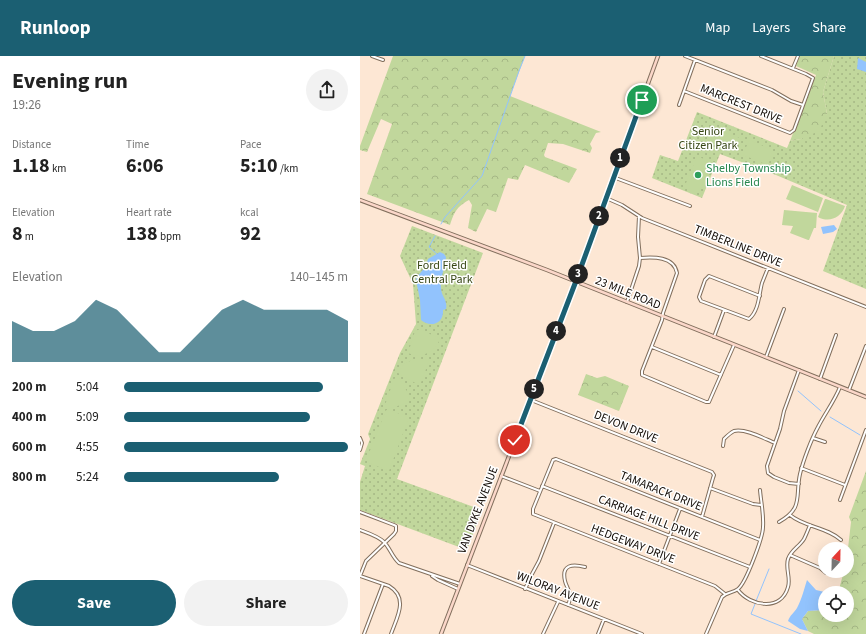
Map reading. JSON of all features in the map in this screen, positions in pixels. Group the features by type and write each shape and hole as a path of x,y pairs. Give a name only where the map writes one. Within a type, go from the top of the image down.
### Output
{"main road":[{"name":"VAN DYKE AVENUE","path":"441,634 576,281 658,56"},
{"name":"23 MILE ROAD","path":"360,200 576,281 866,397"}],"street":[{"path":"372,56 383,60"},
{"path":"685,56 691,57 695,60 772,90 791,101 802,105 813,78 761,56"},
{"path":"792,68 798,56"},
{"path":"679,104 695,60"},
{"name":"MARCREST DRIVE","path":"684,91 791,133 802,105"},
{"path":"613,177 690,206"},
{"name":"TIMBERLINE DRIVE","path":"606,198 622,205 639,216 866,306"},
{"path":"627,302 638,273 640,258 638,237 639,216"},
{"path":"640,258 651,257 662,259 675,267 676,276 652,347 641,374 709,402 734,344"},
{"path":"760,296 712,276 708,276 705,280 699,298 701,301 749,319 753,315 760,296 762,284 768,268"},
{"path":"766,357 784,309"},
{"path":"714,336 724,310"},
{"path":"820,378 836,336"},
{"path":"849,390 866,346"},
{"path":"652,347 721,376"},
{"path":"799,484 789,483 770,475 767,466 781,426 782,416 800,370"},
{"path":"779,522 790,515 798,500 802,468 813,438 832,405 840,387"},
{"name":"DEVON DRIVE","path":"531,400 679,458 714,474 710,488"},
{"path":"840,500 866,430"},
{"path":"723,446 724,439 734,431 749,433 775,443"},
{"path":"360,438 362,444 360,450"},
{"path":"813,438 825,442"},
{"name":"TAMARACK DRIVE","path":"542,486 554,459 760,540"},
{"path":"802,468 845,485"},
{"path":"501,476 540,491 542,486"},
{"name":"CARRIAGE HILL DRIVE","path":"542,486 750,567"},
{"path":"702,517 707,504 710,488 753,504 761,505"},
{"path":"706,634 721,599 725,594 738,590 750,567 764,525 760,490"},
{"name":"HEDGEWAY DRIVE","path":"540,491 532,514 716,586 725,594"},
{"path":"659,564 681,508"},
{"path":"360,512 396,526 396,531 394,534 366,561 360,576 383,584 392,589 399,596 400,608 391,634"},
{"path":"790,515 797,520 833,534 841,540"},
{"path":"525,588 540,561 554,523"},
{"path":"738,590 744,596 759,604 771,604 780,599 788,585 787,564 790,555 803,540 810,525"},
{"path":"360,530 380,538 399,563 460,584"},
{"path":"790,555 818,567"},
{"path":"568,605 570,596 565,581 566,570 573,564 584,567"},
{"name":"WILORAY AVENUE","path":"467,565 642,634"},
{"path":"432,575 438,580 458,589"},
{"path":"364,634 383,584"},
{"path":"543,634 558,602"},
{"path":"598,634 604,619"},
{"path":"628,634 630,629"}],"green space":[{"path":"393,56 525,56 510,96 601,132 596,133 590,144 592,148 590,153 563,144 548,143 544,155 545,157 577,169 569,183 525,165 518,180 508,178 496,212 487,209 476,232 468,228 472,205 469,200 461,205 456,211 450,225 367,194 392,124 381,119 367,152 360,150 360,146"},
{"path":"800,56 834,56 823,92 827,114 819,131 801,139 790,141 816,75 796,66"},
{"name":"Senior Citizen Park","path":"834,56 866,56 866,289 823,271 847,205 776,175 720,154 702,198 652,178 660,155 678,161 697,112 787,148 790,141 801,139 827,114 823,92"},
{"path":"713,128 740,138 734,152 708,142"},
{"path":"749,140 773,150 768,165 743,155"},
{"name":"Shelby Township Lions Field","path":"697,156 711,162 699,193 684,188"},
{"path":"792,185 823,198 818,212 786,199"},
{"path":"825,199 845,206 841,214 826,220 818,217"},
{"path":"784,210 817,213 816,228 814,228 809,240 790,233 793,226 782,225"},
{"name":"Ford Field Central Park","path":"412,226 483,253 397,479 482,510 467,550 360,510 360,482 365,466 360,464 370,439 368,434 400,353 416,324 413,284 400,256"},
{"path":"420,329 440,339 435,348 431,351 423,355 413,355 408,353 415,331"},
{"path":"414,359 429,360 422,381 417,384 398,373 404,364"},
{"path":"586,374 597,378 605,376 629,386 619,411 578,395"},
{"path":"398,377 410,396 408,403 387,409 385,405 394,379"},
{"path":"386,410 405,415 408,420 389,471 369,463 367,458"},
{"path":"866,471 866,634 814,634 808,631 802,619 808,611 818,610 818,622 854,622 854,586 840,586 842,578 854,578 854,542 849,542 851,522 849,517"}],"water":[{"path":"858,58 866,62 866,72 857,69"},
{"path":"834,225 837,229 833,232 823,234 821,227"},
{"path":"440,252 446,257 441,291 446,303 446,309 443,310 443,315 439,321 428,324 421,320 420,300 416,280 426,266 428,259"},
{"path":"807,580 818,590 818,610 808,611 802,619 808,631 800,629 788,621 802,598"}],"waterway":[{"path":"441,224 445,217 482,176 525,56"},
{"path":"435,236 429,247 437,254"},
{"path":"798,391 821,411"},
{"path":"830,417 860,435"},
{"path":"756,601 769,569"},
{"path":"755,604 751,614 801,634"}],"place":[{"name":"Shelby Township Lions Field","path":"698,175"}],"route":[{"path":"515,440 576,281 642,100"}]}
